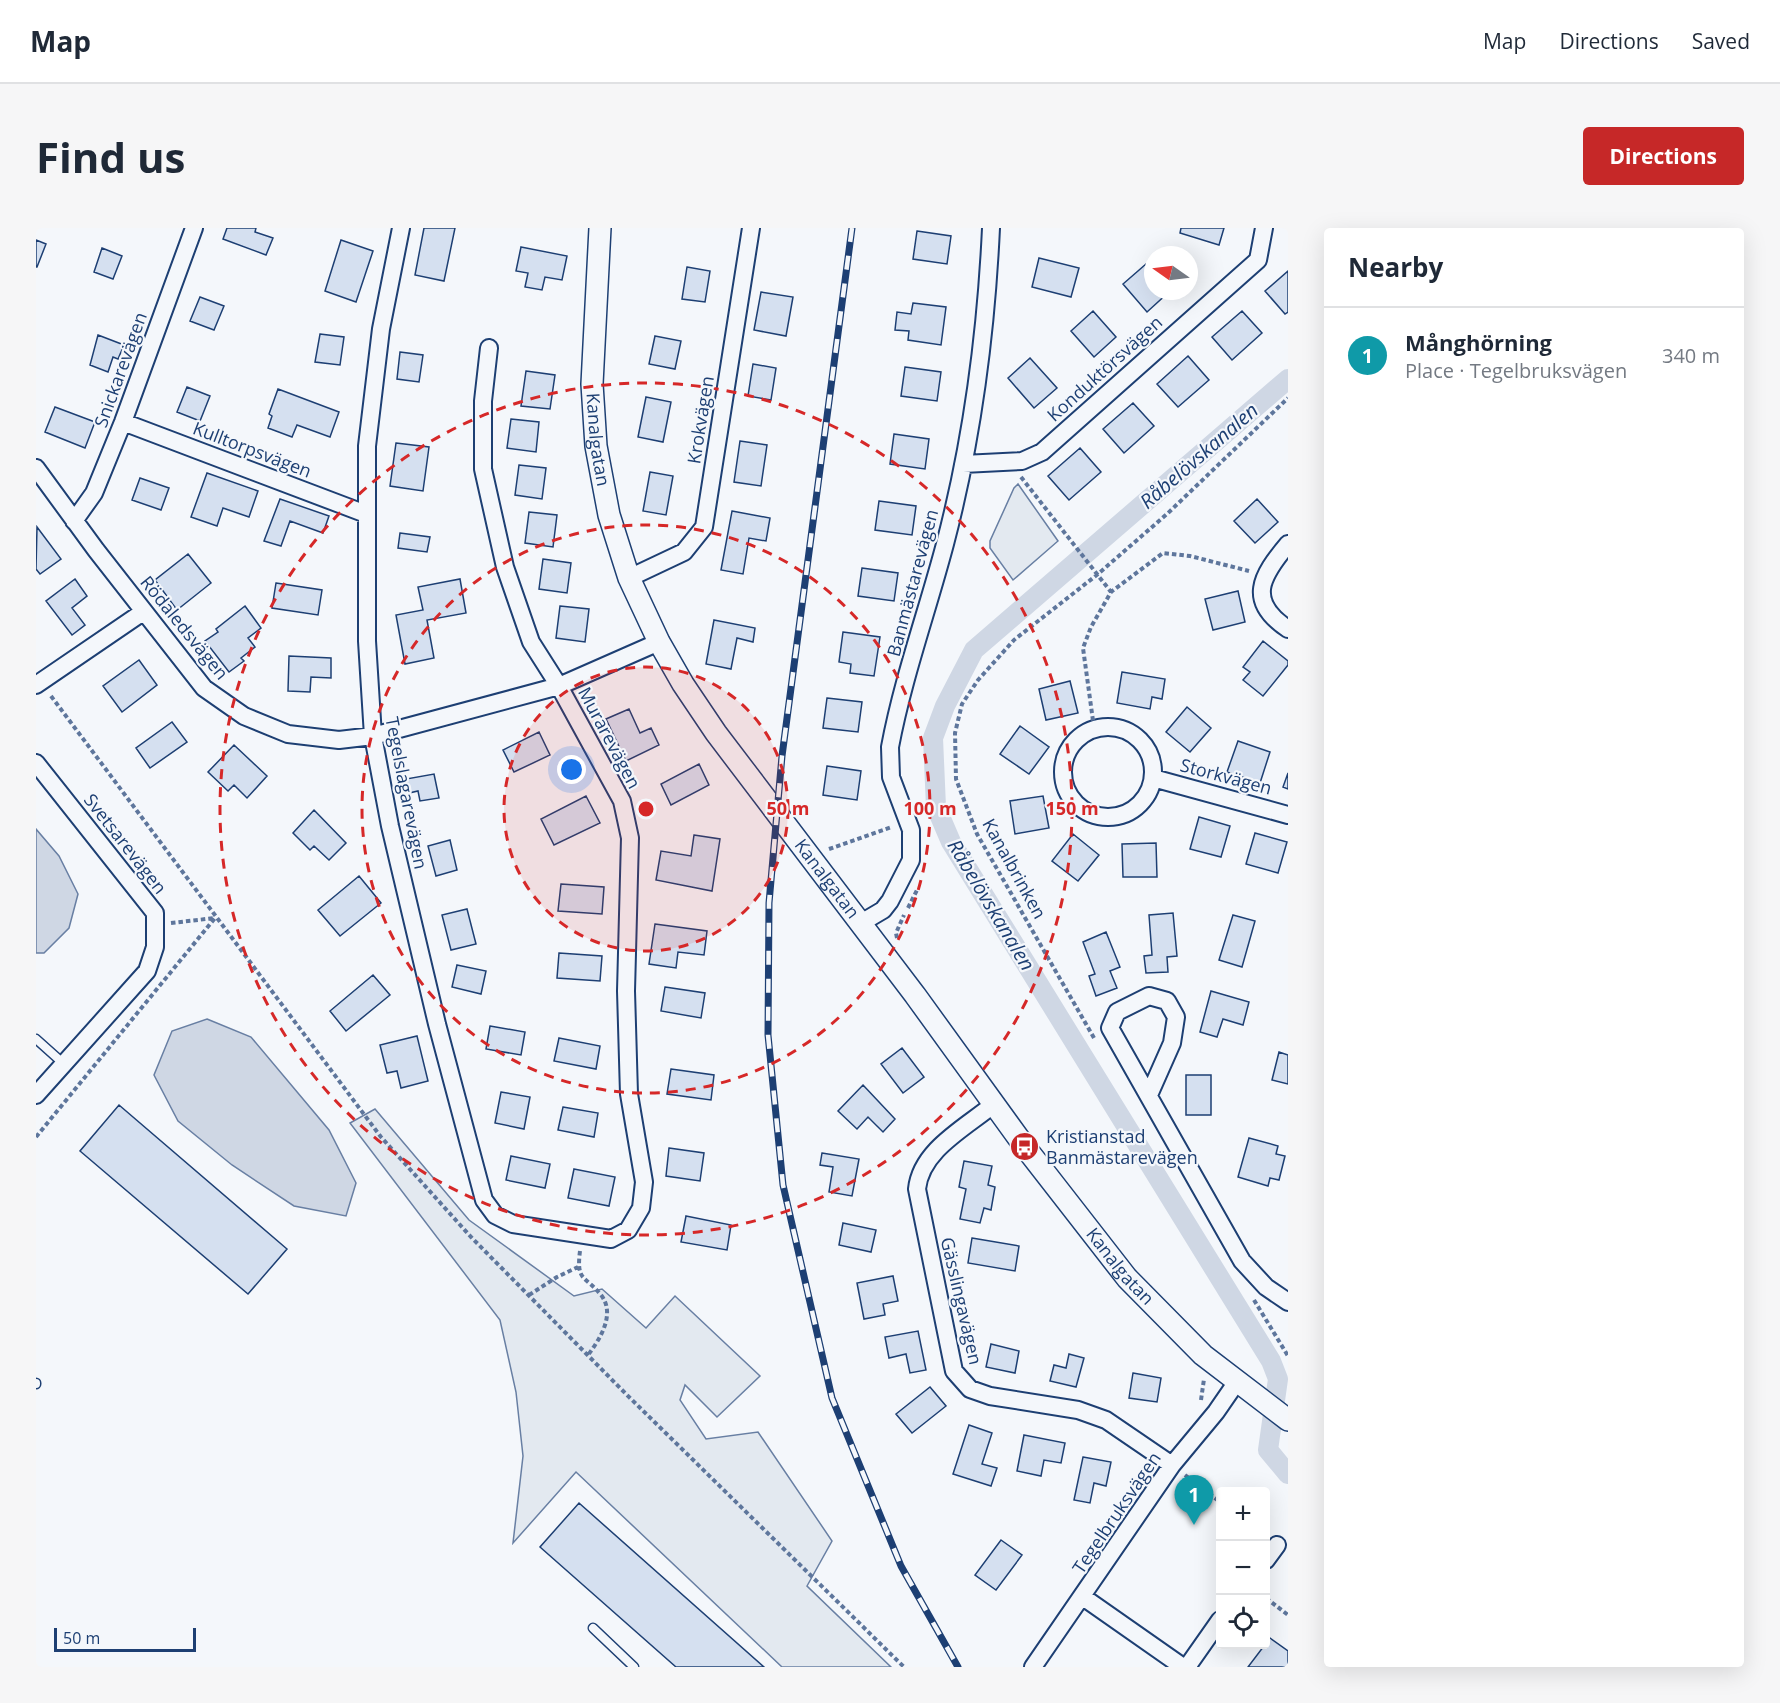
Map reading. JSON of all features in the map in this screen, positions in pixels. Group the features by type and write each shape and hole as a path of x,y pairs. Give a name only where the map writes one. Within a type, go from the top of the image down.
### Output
{"street":[{"name":"Snickarevägen","path":"74,521 94,493 123,422 194,228"},
{"name":"Tegelslagarevägen","path":"401,228 381,329 367,447 367,641 373,736 395,849 437,1024 484,1200 495,1215 513,1224 560,1233"},
{"name":"Kanalgatan","path":"600,228 592,384 596,446 609,515 629,578 658,642 716,733 1127,1278 1203,1356 1236,1383 1285,1417"},
{"name":"Krokvägen","path":"629,578 659,566 684,552 704,527 751,228"},
{"name":"Banmästarevägen","path":"861,923 883,910 911,860 911,831 891,777 890,747 945,543 963,464 986,310 991,228"},
{"name":"Konduktörsvägen","path":"963,464 1022,461 1041,452 1258,260 1264,228"},
{"name":"Murarevägen","path":"489,348 483,401 483,469 505,567 531,642 559,686 622,801 630,838 626,991 629,1094 644,1182 641,1208 628,1230 611,1239 560,1233"},
{"name":"Kulltorpsvägen","path":"123,422 366,514"},
{"name":"Rödaledsvägen","path":"36,468 143,612 204,688 244,716 288,734 339,740 373,736 559,686 658,642"},
{"path":"1288,544 1264,575 1261,591 1272,618 1288,629"},
{"path":"38,683 143,612"},
{"name":"Storkvägen","path":"1117,727 1137,736 1151,755 1153,778 1149,792 1140,804 1121,815 1099,816 1079,807 1066,788 1063,766 1067,752 1075,740 1094,728 1117,727"},
{"name":"Svetsarevägen","path":"36,763 155,913 155,947 147,971 36,1095"},
{"name":"Storkvägen","path":"1153,778 1288,815"},
{"path":"1149,1095 1172,1043 1176,1017 1167,1001 1149,996 1117,1012 1110,1028 1242,1261 1266,1287 1288,1302"},
{"name":"Gässlingavägen","path":"994,1104 930,1156 919,1173 916,1189 954,1371 970,1389 990,1396 1078,1410 1106,1420 1177,1469"},
{"name":"Tegelbruksvägen","path":"1033,1667 1177,1469 1236,1383"},
{"path":"1270,1555 1277,1545"},
{"path":"1083,1598 1185,1667 1216,1627"}],"lane":[{"path":"36,1040 64,1064"},
{"path":"593,1628 634,1667"}],"path":[{"name":"Kanalbrinken","path":"1098,1045 977,834 956,779 955,733 962,704 978,680 1014,640 1098,574 1167,514 1288,398"},
{"path":"1022,461 1018,471 1111,592"},
{"path":"1094,728 1083,648 1091,627 1111,592 1163,554 1190,556 1264,575"},
{"path":"38,683 381,1137 471,1237 904,1667"},
{"path":"825,851 894,826"},
{"path":"899,947 896,933 900,920 922,879"},
{"path":"155,925 215,918"},
{"path":"36,1137 215,918"},
{"path":"581,1236 578,1267 586,1283 601,1295 608,1313 601,1337 588,1355"},
{"path":"529,1295 578,1267"},
{"path":"1248,1290 1288,1356"},
{"path":"1177,1469 1216,1498"},
{"path":"1270,1601 1288,1615"}],"shaded area":[{"path":"1018,484 1058,541 1013,580 990,548 990,541 1014,488"},
{"path":"36,829 59,856 78,894 69,928 44,953 36,953"},
{"path":"207,1019 251,1037 329,1130 356,1183 346,1216 294,1206 232,1165 178,1121 154,1075 172,1031"},
{"path":"375,1109 469,1220 574,1296 602,1289 646,1328 675,1296 760,1376 717,1417 685,1385 680,1400 706,1439 758,1432 832,1541 807,1586 891,1667 782,1667 576,1472 513,1543 523,1456 516,1392 500,1320 350,1123"}],"building":[{"path":"227,228 256,228 255,232 273,238 266,255 223,239"},
{"path":"424,228 455,228 444,281 415,275"},
{"path":"1181,228 1224,228 1219,245 1180,233"},
{"path":"917,231 951,236 947,264 913,259"},
{"path":"36,240 46,244 37,267 36,267"},
{"path":"341,240 373,251 356,302 325,291"},
{"path":"521,247 567,256 562,280 545,277 542,290 525,287 528,273 516,271"},
{"path":"102,248 122,256 113,279 94,272"},
{"path":"1039,258 1079,268 1071,297 1032,287"},
{"path":"1144,266 1144,300 1160,300 1147,312 1123,284"},
{"path":"687,267 710,271 705,302 682,299"},
{"path":"1288,271 1288,312 1285,314 1265,291"},
{"path":"761,292 793,297 786,336 754,330"},
{"path":"200,297 224,306 214,330 190,321"},
{"path":"913,303 946,307 941,345 908,340 909,331 895,330 897,312 911,314"},
{"path":"1093,311 1116,337 1094,357 1071,331"},
{"path":"1242,311 1262,333 1232,360 1212,337"},
{"path":"320,334 344,337 340,365 315,362"},
{"path":"98,335 124,345 118,359 113,357 108,372 90,365"},
{"path":"655,336 681,341 675,369 649,364"},
{"path":"400,352 423,355 419,382 397,379"},
{"path":"1188,356 1209,380 1178,407 1157,384"},
{"path":"1030,358 1057,388 1034,408 1008,378"},
{"path":"753,364 776,368 771,400 748,396"},
{"path":"905,367 941,372 937,401 901,396"},
{"path":"526,371 555,375 550,409 521,406"},
{"path":"187,387 210,396 200,421 177,412"},
{"path":"278,389 339,412 330,437 297,425 292,437 268,428 272,416 269,414"},
{"path":"646,397 671,402 663,442 638,437"},
{"path":"1133,403 1154,426 1124,453 1103,429"},
{"path":"55,407 95,422 85,448 45,432"},
{"path":"511,419 539,422 536,452 507,448"},
{"path":"894,434 929,439 925,469 890,464"},
{"path":"740,441 767,445 761,486 734,482"},
{"path":"396,443 429,447 423,491 390,486"},
{"path":"1080,448 1101,472 1069,500 1048,476"},
{"path":"519,465 546,468 542,499 515,495"},
{"path":"650,472 673,476 666,515 643,511"},
{"path":"207,473 258,491 249,517 223,508 217,526 191,517"},
{"path":"140,478 169,488 161,510 132,500"},
{"path":"280,499 329,516 323,533 290,521 281,546 264,541"},
{"path":"1257,499 1278,522 1255,543 1234,521"},
{"path":"879,501 916,506 912,535 875,530"},
{"path":"732,511 770,518 766,541 749,538 743,574 721,570"},
{"path":"529,512 557,515 553,547 525,543"},
{"path":"37,527 61,559 40,574 36,569"},
{"path":"400,533 430,537 427,552 398,548"},
{"path":"188,554 211,583 177,610 155,580"},
{"path":"543,559 571,563 567,593 539,589"},
{"path":"862,568 898,573 894,601 858,596"},
{"path":"75,579 87,596 72,608 85,625 72,635 46,601"},
{"path":"460,579 466,613 427,620 434,658 405,664 396,615 423,610 418,587"},
{"path":"276,583 322,590 318,615 272,608"},
{"path":"1238,591 1245,622 1213,630 1205,599"},
{"path":"245,606 261,628 248,638 255,647 241,658 244,661 229,672 205,641"},
{"path":"560,606 589,609 585,642 556,638"},
{"path":"714,620 755,628 753,642 737,638 731,669 706,664"},
{"path":"843,632 880,637 874,676 850,673 851,664 839,662"},
{"path":"1263,641 1288,661 1288,665 1263,696 1243,680 1250,672 1243,667"},
{"path":"289,656 331,658 331,678 311,677 310,692 288,691"},
{"path":"139,660 157,685 122,712 103,686"},
{"path":"1122,672 1165,679 1162,699 1152,697 1150,709 1117,703"},
{"path":"1070,681 1078,713 1046,720 1039,689"},
{"path":"827,698 862,702 858,732 823,728"},
{"path":"1187,707 1211,728 1190,752 1166,732"},
{"path":"629,709 640,733 651,728 659,745 626,761 606,719"},
{"path":"172,722 187,742 150,768 136,748"},
{"path":"1020,726 1049,747 1029,774 1000,754"},
{"path":"539,732 550,755 514,772 503,750"},
{"path":"1238,741 1270,752 1260,783 1227,772"},
{"path":"234,745 267,776 247,798 234,785 228,791 208,772"},
{"path":"699,764 709,785 671,805 661,784"},
{"path":"827,766 861,771 857,800 823,795"},
{"path":"1288,773 1288,789 1283,787"},
{"path":"434,774 439,798 420,801 418,791 409,793 406,779"},
{"path":"586,796 600,823 554,845 541,819"},
{"path":"1043,796 1049,828 1015,834 1010,801"},
{"path":"314,810 346,843 329,860 314,846 310,850 293,833"},
{"path":"1199,817 1230,826 1221,857 1190,849"},
{"path":"1255,833 1287,842 1278,873 1246,864"},
{"path":"1073,834 1099,855 1078,881 1052,861"},
{"path":"694,835 720,839 712,891 656,880 661,851 691,856"},
{"path":"450,840 457,870 436,876 428,846"},
{"path":"1156,843 1157,877 1123,877 1122,844"},
{"path":"359,876 381,903 340,936 318,910"},
{"path":"561,884 604,887 602,914 558,911"},
{"path":"467,909 476,944 451,950 442,915"},
{"path":"1173,913 1177,956 1167,957 1168,972 1146,973 1144,956 1152,955 1149,915"},
{"path":"1233,915 1255,921 1242,967 1219,960"},
{"path":"655,924 707,931 704,955 678,952 676,968 649,964"},
{"path":"1106,932 1120,967 1110,971 1117,988 1096,996 1089,976 1095,974 1083,942"},
{"path":"559,953 602,956 600,981 557,978"},
{"path":"457,965 486,971 481,994 452,987"},
{"path":"373,975 390,995 346,1031 330,1011"},
{"path":"665,987 705,993 701,1018 661,1011"},
{"path":"1211,991 1249,1002 1243,1025 1223,1019 1217,1037 1200,1032"},
{"path":"490,1026 525,1032 521,1055 486,1049"},
{"path":"417,1036 428,1081 401,1088 397,1071 387,1073 380,1045"},
{"path":"559,1038 600,1046 596,1069 554,1061"},
{"path":"902,1048 924,1077 903,1093 881,1064"},
{"path":"1279,1052 1288,1055 1288,1084 1272,1080"},
{"path":"671,1069 714,1075 711,1100 667,1094"},
{"path":"1186,1075 1211,1075 1211,1115 1186,1115"},
{"path":"863,1085 895,1119 883,1132 868,1117 857,1129 838,1111"},
{"path":"501,1092 530,1097 524,1129 495,1123"},
{"path":"119,1105 287,1249 248,1294 80,1151"},
{"path":"563,1107 598,1113 594,1137 558,1130"},
{"path":"1249,1138 1278,1146 1276,1154 1285,1156 1279,1180 1270,1178 1268,1186 1238,1177"},
{"path":"669,1148 704,1153 700,1181 666,1176"},
{"path":"822,1153 859,1159 852,1196 829,1192 833,1167 820,1165"},
{"path":"511,1156 550,1164 545,1188 506,1180"},
{"path":"964,1161 992,1166 988,1185 995,1187 991,1210 984,1208 980,1223 960,1219 966,1189 959,1187"},
{"path":"574,1169 615,1177 609,1206 568,1198"},
{"path":"686,1216 731,1225 727,1250 681,1242"},
{"path":"843,1223 876,1230 871,1252 839,1245"},
{"path":"972,1238 1019,1246 1015,1271 968,1263"},
{"path":"893,1276 898,1301 883,1304 885,1315 864,1319 857,1283"},
{"path":"918,1331 926,1370 910,1373 906,1354 889,1358 885,1337"},
{"path":"991,1344 1019,1351 1015,1373 986,1367"},
{"path":"1069,1354 1084,1358 1076,1387 1050,1381 1054,1365 1066,1368"},
{"path":"1133,1373 1161,1378 1157,1402 1129,1398"},
{"path":"930,1387 946,1406 912,1433 896,1414"},
{"path":"969,1425 992,1433 982,1464 997,1468 991,1486 953,1474"},
{"path":"1024,1435 1065,1443 1061,1463 1044,1460 1041,1476 1017,1471"},
{"path":"1083,1457 1111,1462 1106,1486 1094,1483 1090,1503 1074,1500"},
{"path":"579,1503 764,1667 676,1667 540,1547"},
{"path":"1001,1540 1022,1555 996,1590 975,1575"},
{"path":"1270,1638 1288,1651 1288,1667 1248,1667 1262,1649 1270,1649"}],"waterway":[{"name":"Råbelövskanalen","path":"1288,379 974,650 945,706 933,738 936,807 951,842 1271,1361 1278,1379 1268,1450 1288,1474"}],"railway":[{"path":"852,228 782,756 769,903 768,1035 783,1185 832,1398 901,1566 958,1667"}],"place":[{"name":"Kristianstad Banmästarevägen","path":"1025,1147"},
{"name":"Månghörning","path":"1194,1525"}]}
